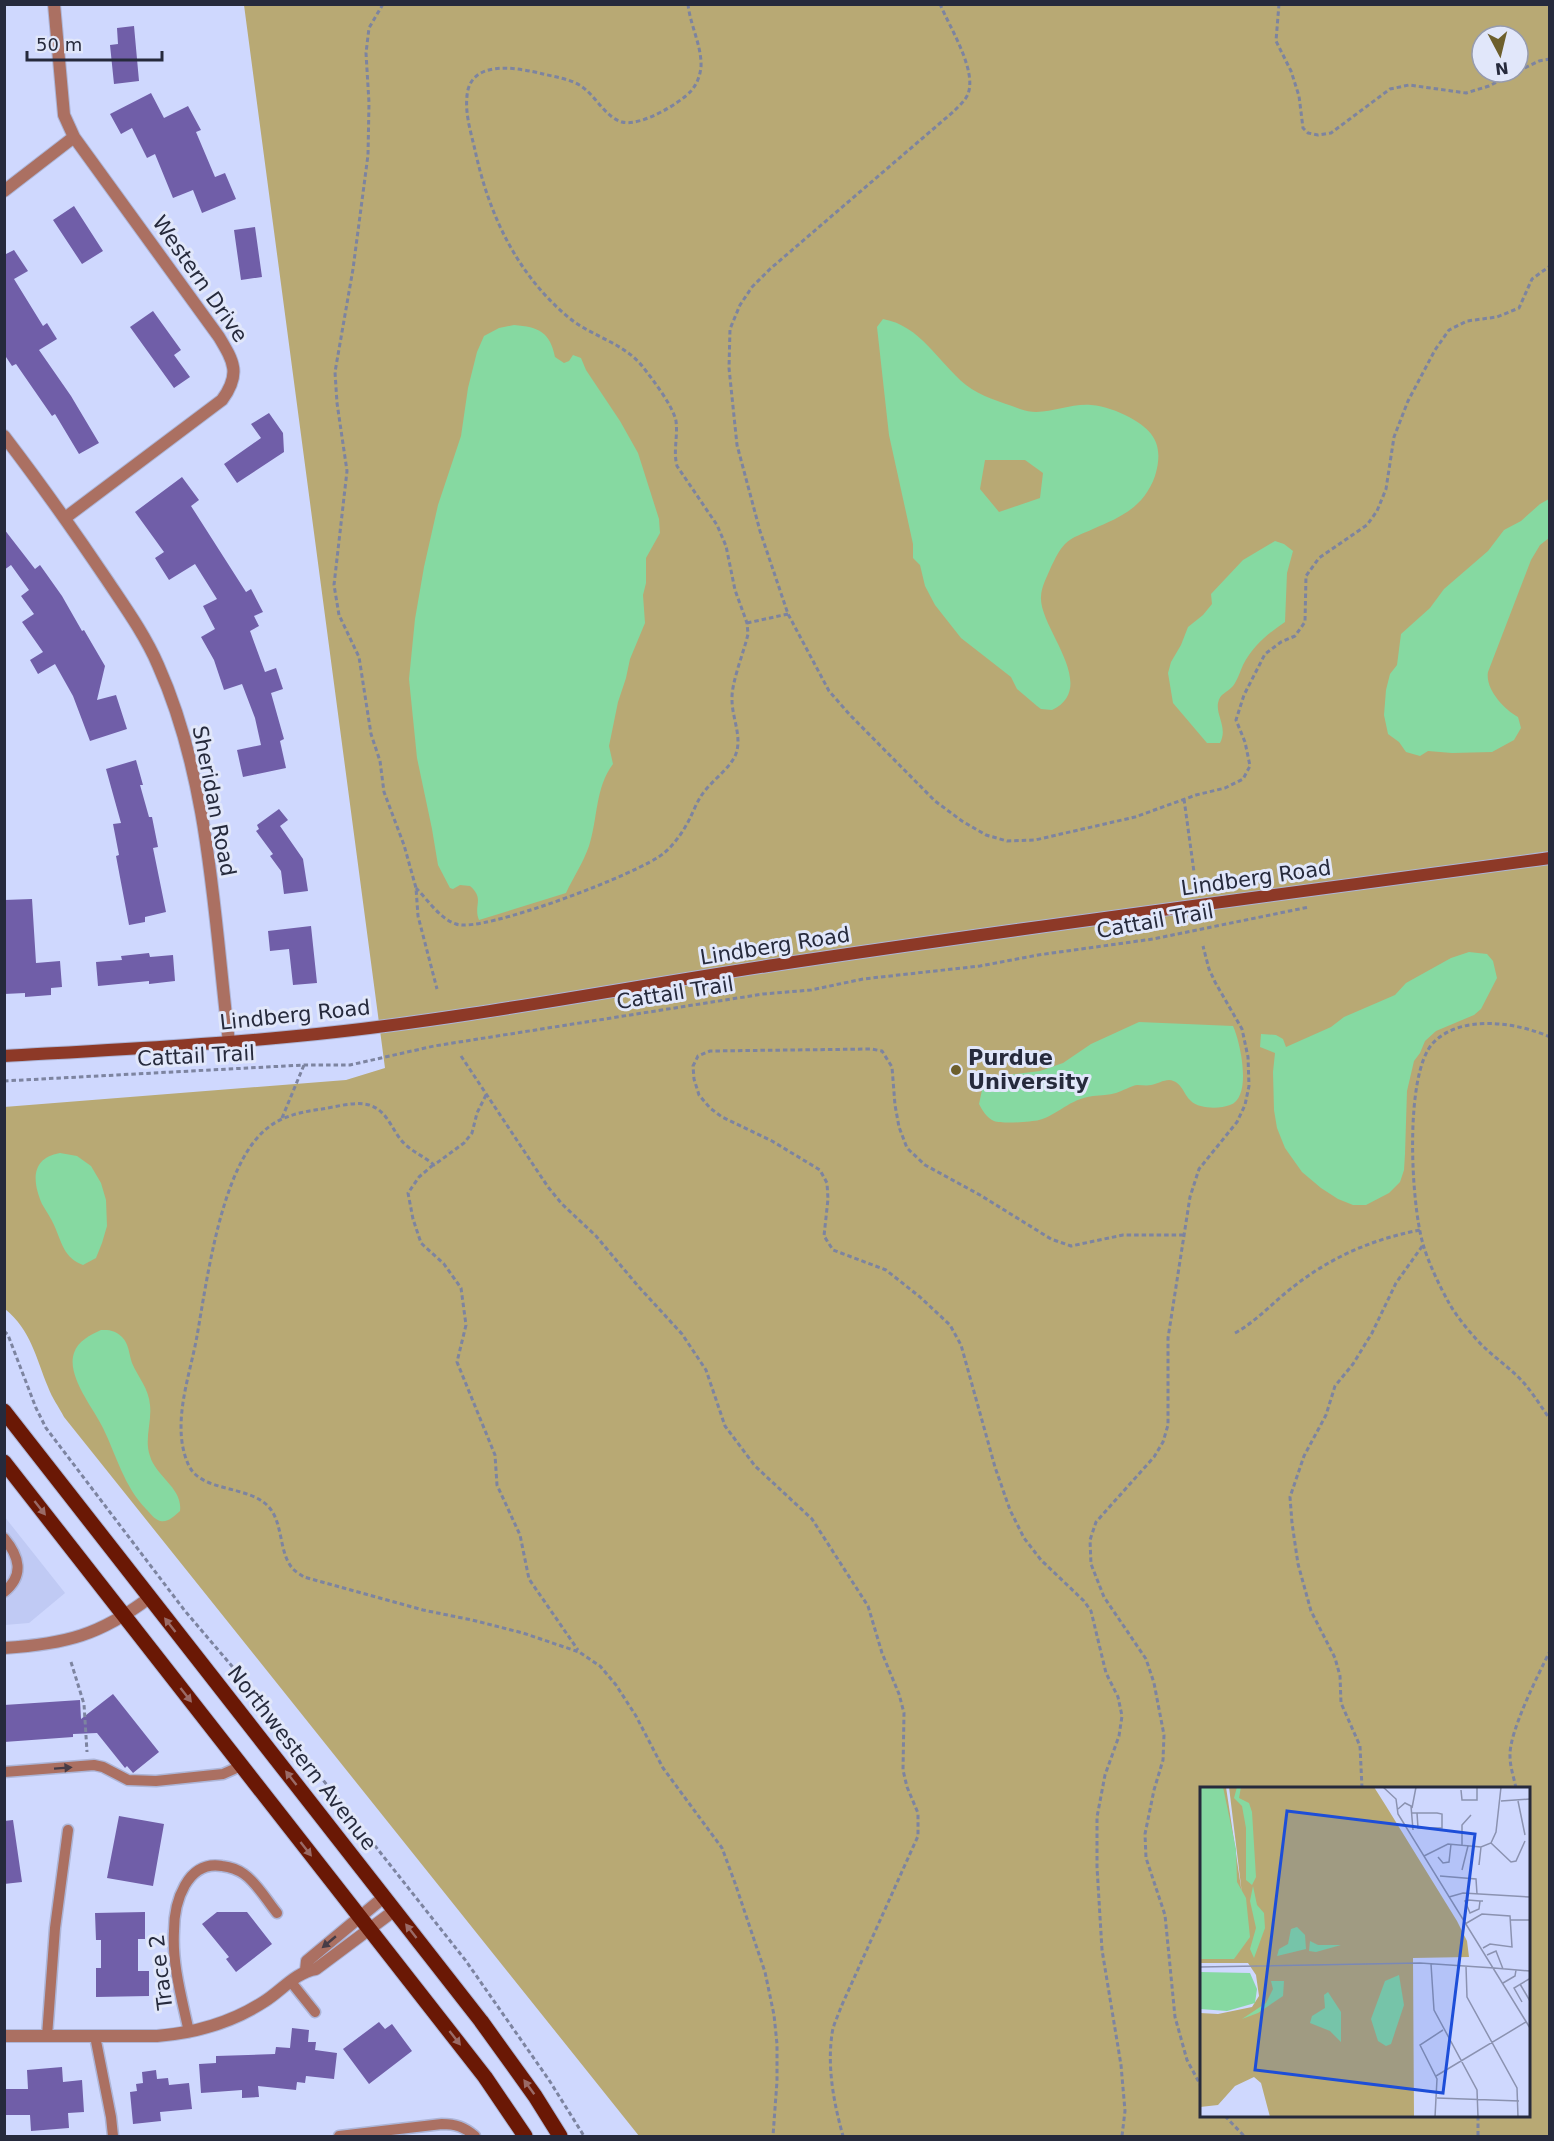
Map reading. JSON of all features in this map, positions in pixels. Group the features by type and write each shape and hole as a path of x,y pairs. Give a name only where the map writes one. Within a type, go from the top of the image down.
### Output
{"main road":[{"name":"Lindberg Road","path":"4,1056 321,1034 472,1013 774,965 1550,858"},
{"name":"Northwestern Avenue","path":"4,1412 395,1910 536,2096 560,2136"},
{"path":"4,1462 485,2077 525,2136"}],"street":[{"name":"Western Drive","path":"54,4 64,115 74,137 219,337 232,359 234,373 230,389 222,400 65,518"},
{"path":"4,191 74,137"},
{"name":"Sheridan Road","path":"4,436 65,518 146,640 169,692 191,764 206,840 229,1042"},
{"path":"4,1648 39,1646 73,1640 100,1630 125,1616 149,1598"},
{"path":"306,1970 306,1961 384,1896"},
{"path":"4,2036 157,2036 209,2027 246,2012 265,2001 306,1970 316,1969 395,1910"}],"lane":[{"path":"4,1538 14,1549 18,1569 13,1585 4,1592"},
{"path":"4,1772 88,1766 103,1767 128,1780 156,1781 223,1774 241,1766"},
{"path":"47,2036 55,1928 68,1830"},
{"name":"Trace 2","path":"189,2032 174,1949 175,1919 180,1894 195,1871 217,1865 233,1868 246,1875 277,1913"},
{"path":"291,1982 315,2012"},
{"path":"95,2037 113,2136"},
{"path":"339,2136 442,2124 455,2124 466,2128 475,2136"}],"path":[{"path":"383,4 369,28 366,53 369,103 368,155 353,268 335,372 347,471 334,585 339,615 359,657 371,734 380,761 384,792 404,845 416,888 418,916 437,988"},
{"path":"416,888 443,916 454,924 465,927 597,887 651,862 665,852 690,819 699,798 734,758 738,735 731,699 748,633 747,623 735,590 726,546 717,525 677,466 674,457 676,423 674,414 643,367 629,352 570,319 538,289 527,274 500,229 486,195 468,112 467,94 472,83 481,74 494,68 507,68 563,78 581,86 609,114 622,122 639,121 661,111 678,102 691,91 698,81 701,65 688,4"},
{"path":"940,4 967,65 971,82 967,97 953,112 758,281 740,305 730,329 729,368 737,445 760,531 788,614 829,691 935,801 986,835 1007,841 1035,840 1135,817 1184,799 1225,788 1243,779 1250,766 1245,742 1236,720 1244,695 1265,654 1281,642 1295,636 1305,622 1306,576 1319,558 1367,525 1377,511 1386,489 1394,437 1408,401 1435,350 1449,330 1467,321 1497,317 1519,308 1532,279 1550,266"},
{"path":"1279,4 1276,41 1291,71 1299,96 1301,122 1308,133 1318,135 1331,133 1390,89 1409,85 1466,93 1493,84"},
{"path":"1530,66 1550,59"},
{"path":"747,623 788,614"},
{"path":"1184,799 1194,872"},
{"name":"Cattail Trail","path":"4,1081 304,1065 350,1065 434,1046 739,998 811,990 884,976 980,966 1038,955 1153,939 1314,906"},
{"path":"1200,2084 1187,2060 1175,2017 1165,1916 1146,1858 1145,1834 1163,1760 1164,1736 1157,1694 1146,1659 1104,1597 1091,1564 1090,1540 1096,1522 1154,1456 1168,1425 1168,1338 1190,1197 1199,1169 1237,1122 1245,1105 1249,1086 1248,1057 1242,1029 1209,969 1203,946"},
{"path":"1550,1037 1510,1026 1473,1025 1446,1033 1432,1044 1424,1058 1417,1079 1413,1167 1423,1245 1449,1303 1483,1346 1523,1382 1550,1419"},
{"path":"1122,2136 1125,2111 1121,2065 1102,1950 1097,1867 1097,1817 1105,1775 1119,1736 1122,1716 1118,1697 1106,1673 1091,1611 1084,1601 1041,1560 1024,1538 1010,1510 995,1467 961,1345 950,1324 886,1270 833,1250 824,1236 828,1199 827,1183 820,1170 772,1141 722,1117 710,1108 699,1095 693,1066 698,1056 710,1051 860,1049 882,1051 892,1067 897,1116 907,1148 925,1165 980,1195 1051,1239 1071,1246 1123,1235 1184,1235"},
{"path":"461,1056 562,1204 596,1236 682,1334 706,1370 725,1426 755,1467 812,1519 868,1606 904,1713 903,1770 918,1814 918,1836 893,1888 832,2031 830,2056 834,2097 843,2136"},
{"path":"282,1118 304,1065"},
{"path":"486,1095 477,1113 472,1133 464,1143 419,1177 408,1194 421,1243 444,1264 461,1288 466,1325 457,1362 495,1455 497,1485 520,1535 529,1579 579,1652"},
{"path":"434,1165 401,1140 384,1115 372,1106 346,1106 306,1112 282,1118 263,1132 242,1160 223,1208 182,1413 183,1443 189,1467 201,1480 253,1495 269,1507 278,1524 292,1568 304,1577 423,1610 523,1633 579,1652 600,1666 616,1685 636,1716 663,1768 722,1848 765,1972 774,2015 777,2081 773,2136"},
{"path":"1234,1333 1249,1326 1295,1286 1335,1260 1359,1247 1420,1230"},
{"path":"1362,1787 1359,1746 1341,1703 1340,1676 1335,1658 1311,1611 1298,1563 1290,1497 1304,1456 1326,1414 1335,1386 1353,1364 1372,1333 1396,1283 1423,1245"},
{"path":"4,1331 13,1346 36,1408 46,1428 185,1611 248,1685 466,1961 549,2080 584,2136"},
{"path":"1516,1787 1510,1756 1512,1742 1531,1691 1550,1651"},
{"path":"71,1662 84,1704 88,1766"},
{"path":"1227,2117 1244,2136"},
{"path":"1478,2117 1478,2136"}],"shaded area":[{"name":"Purdue University","path":"244,5 1549,5 1549,2136 639,2136 64,1417 50,1391 27,1335 5,1309 4,1107 346,1080 385,1068"},
{"path":"883,319 908,329 966,385 992,399 1020,409 1037,412 1082,405 1106,408 1138,422 1155,440 1158,448 1158,465 1145,496 1122,515 1068,541 1057,555 1044,582 1041,597 1043,610 1064,656 1069,672 1070,687 1065,700 1052,710 1041,709 1037,706 1017,689 1011,677 961,638 935,605 925,586 920,565 913,558 913,544 889,435 877,327","holes":["985,460 1025,460 1043,473 1040,498 999,512 980,489"]},
{"path":"514,325 530,327 542,332 550,342 555,357 564,363 569,361 573,355 581,358 586,370 638,453 659,519 660,533 646,558 646,583 643,595 645,623 630,659 618,702 609,746 613,764 603,783 592,835 584,858 566,893 479,920 477,895 470,886 460,885 453,889 450,888 438,865 417,758 409,679 415,619 424,567 438,505 461,436 468,388 477,352 484,336 499,328"},
{"path":"1549,499 1549,538 1540,545 1531,560 1488,672 1492,692 1507,709 1518,717 1521,728 1514,740 1492,752 1428,751 1420,756 1406,752 1399,742 1388,734 1384,715 1386,690 1390,674 1397,665 1401,634 1430,608 1444,589 1488,551 1504,530 1521,521"},
{"path":"1275,541 1293,551 1287,573 1285,622 1256,646 1234,684 1220,697 1218,708 1222,738 1220,743 1207,743 1173,703 1168,673 1171,662 1188,627 1212,604 1211,594 1243,560"},
{"path":"1469,952 1487,954 1493,961 1497,978 1481,1009 1474,1015 1436,1031 1425,1041 1414,1061 1407,1091 1404,1170 1400,1182 1389,1193 1366,1205 1353,1205 1338,1199 1302,1172 1285,1148 1277,1128 1274,1110 1275,1053 1260,1047 1261,1034 1276,1035 1283,1039 1286,1047 1331,1027 1344,1017 1395,995 1406,983 1451,958"},
{"path":"1139,1022 1233,1026 1243,1068 1241,1091 1237,1100 1221,1107 1199,1106 1188,1098 1180,1085 1169,1080 1149,1085 1137,1085 1113,1094 1085,1098 1039,1120 1010,1123 994,1121 987,1116 979,1104 982,1090 989,1082 1007,1075 1040,1071 1063,1063 1091,1044"},
{"path":"60,1153 77,1156 91,1166 101,1183 106,1200 107,1226 102,1243 96,1258 83,1265 64,1249 53,1222 42,1204 37,1187 36,1172 39,1165 50,1156"},
{"path":"101,1330 114,1332 124,1340 132,1363 148,1394 150,1411 148,1450 153,1463 173,1489 180,1503 180,1511 166,1521 160,1521 154,1517 132,1491 103,1428 77,1382 74,1372 74,1353 85,1339"},
{"path":"4,1516 65,1593 29,1623 5,1625"}],"building":[{"path":"134,26 139,81 114,84 110,45 118,44 117,28"},
{"path":"151,93 164,118 188,106 201,130 196,132 215,177 225,173 236,199 202,213 193,190 173,198 155,154 147,158 132,128 121,134 110,114"},
{"path":"74,206 103,251 82,264 53,220"},
{"path":"255,227 262,277 241,280 234,230"},
{"path":"14,250 28,271 14,279 43,326 47,323 57,339 39,350 71,396 99,443 79,454 55,414 52,416 16,364 12,366 4,354 4,255"},
{"path":"153,311 181,350 174,355 190,377 174,388 130,327"},
{"path":"269,413 283,433 284,452 237,483 224,464 261,438 251,424"},
{"path":"182,477 199,500 191,506 246,592 251,589 263,612 254,616 259,626 250,631 265,672 276,668 283,689 271,693 284,739 280,741 286,768 243,777 237,750 261,745 255,718 242,684 224,690 214,660 201,637 215,629 203,606 217,599 195,564 169,580 155,558 164,552 135,512"},
{"path":"4,529 35,569 40,565 62,596 82,631 84,630 105,666 97,700 116,695 127,729 90,741 73,696 55,664 38,674 30,660 43,652 22,622 34,614 21,596 29,590 11,565 4,570"},
{"path":"136,760 143,785 140,785 149,817 152,817 158,847 153,848 166,912 145,917 145,922 129,925 116,856 119,855 113,824 121,823 106,769"},
{"path":"279,809 288,820 280,826 303,859 308,891 284,894 281,871 270,856 273,854 256,831 259,829 257,825"},
{"path":"32,899 36,963 60,961 62,987 51,988 51,995 25,997 25,993 4,994 4,900"},
{"path":"311,926 317,983 293,985 289,949 270,951 268,931"},
{"path":"149,953 150,957 173,955 175,981 98,986 96,962 122,960 121,956"},
{"path":"113,1694 159,1752 133,1773 127,1766 125,1768 97,1733 4,1742 4,1705 80,1700 81,1719"},
{"path":"119,1816 164,1824 153,1886 107,1878"},
{"path":"13,1820 22,1882 4,1884 4,1821"},
{"path":"145,1912 145,1939 138,1939 138,1971 149,1971 149,1996 96,1997 96,1968 101,1968 101,1940 96,1940 95,1913"},
{"path":"217,1912 247,1912 272,1944 236,1972 226,1959 229,1957 202,1924"},
{"path":"379,2022 385,2029 392,2024 412,2051 369,2084 343,2049"},
{"path":"292,2028 309,2030 308,2042 316,2042 315,2050 337,2053 334,2079 306,2076 305,2083 297,2082 296,2090 258,2086 259,2097 242,2098 242,2090 201,2093 199,2064 216,2063 216,2056 275,2054 276,2047 290,2048"},
{"path":"62,2067 63,2082 82,2080 84,2112 68,2113 69,2128 31,2131 30,2115 4,2115 4,2089 28,2089 27,2070"},
{"path":"156,2070 157,2079 168,2078 169,2085 189,2083 192,2109 160,2112 161,2121 133,2124 130,2092 137,2091 136,2084 143,2083 142,2072"}],"place":[{"name":"Purdue University","path":"956,1070"}]}
